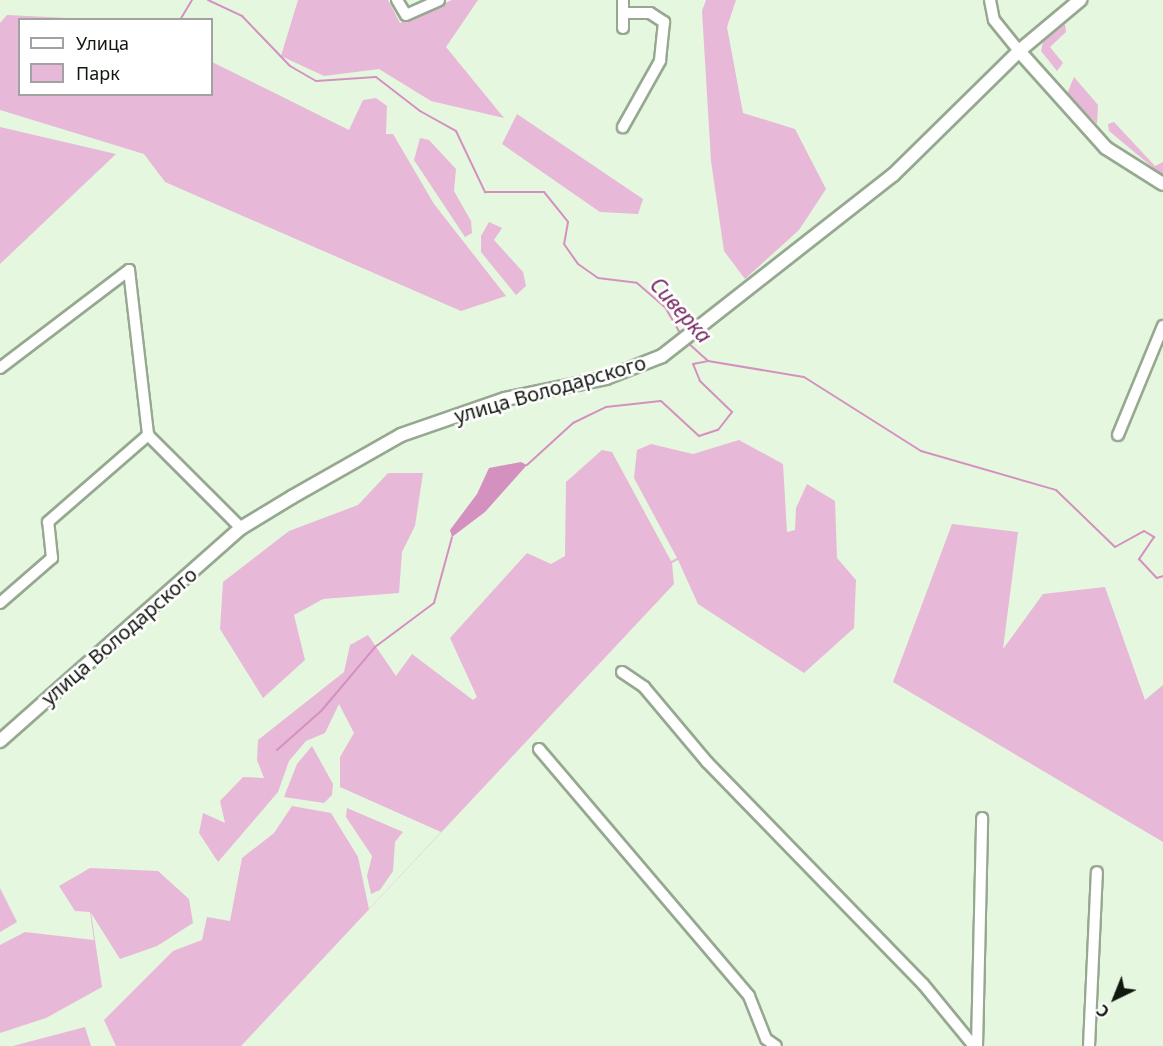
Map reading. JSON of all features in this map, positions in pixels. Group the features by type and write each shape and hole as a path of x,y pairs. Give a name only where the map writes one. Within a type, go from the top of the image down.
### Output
{"main road":[{"path":"1080,0 1019,51 1106,148 1163,184"},
{"name":"улица Володарского","path":"0,741 241,528 401,435 505,399 606,378 662,356 893,175 1019,51"}],"street":[{"path":"397,0 406,15 439,0"},
{"path":"623,0 623,28"},
{"path":"990,0 994,20 1019,51"},
{"path":"623,13 650,14 664,22 660,61 623,127"},
{"path":"0,368 129,270 148,435 241,528"},
{"path":"1118,435 1163,326"},
{"path":"0,603 52,558 48,522 148,435"},
{"path":"622,672 644,687 707,762 923,984 976,1046"},
{"path":"539,749 748,996 766,1039 776,1046"},
{"path":"976,1046 982,818"},
{"path":"1089,1046 1097,872"}],"green space":[{"path":"298,0 388,0 400,23 452,0 478,0 446,47 504,118 431,101 379,69 324,76 281,56"},
{"path":"706,0 736,0 727,27 743,113 795,129 826,189 799,230 745,279 724,251 711,161 702,11"},
{"path":"7,15 68,18 18,18 18,96 213,96 213,62 349,130 363,100 376,98 387,106 386,134 393,134 434,204 506,296 461,311 165,182 144,154 0,110 0,23"},
{"path":"1065,24 1066,32 1050,47 1063,63 1057,71 1041,51 1043,42"},
{"path":"1074,77 1098,105 1097,124 1067,94"},
{"path":"517,114 643,199 638,214 600,212 502,144"},
{"path":"1114,122 1155,166 1163,162 1163,176 1109,131 1108,124"},
{"path":"0,127 116,154 0,264"},
{"path":"420,138 429,140 456,169 454,191 471,221 472,233 465,237 414,160"},
{"path":"489,222 502,228 494,240 523,272 526,286 516,295 481,252 481,236"},
{"path":"739,440 783,464 787,532 795,530 796,508 807,484 835,501 837,558 856,580 854,628 804,673 698,604 678,560 672,563 674,584 241,1046 116,1046 104,1020 173,951 202,940 207,917 230,921 242,858 274,833 292,806 331,813 358,857 369,909 441,832 340,787 340,757 354,733 339,704 325,733 306,741 289,761 278,792 218,862 199,833 203,813 225,823 220,801 243,777 264,778 257,760 258,740 344,672 350,645 368,635 396,676 412,654 473,700 477,697 450,638 527,553 551,564 565,556 566,482 602,450 612,452 671,561 677,558 634,478 637,450 651,444 693,454"},
{"path":"388,473 423,473 415,526 402,552 399,593 323,599 294,615 305,660 263,698 220,629 223,582 289,531 358,505"},
{"path":"952,524 1018,532 1003,649 1043,594 1105,587 1145,700 1163,685 1163,842 893,682"},
{"path":"312,746 333,784 332,795 324,803 284,797 297,764"},
{"path":"347,808 403,832 395,842 393,871 380,890 371,894 367,876 372,856 346,817"},
{"path":"90,868 158,871 189,899 193,923 157,946 120,959 91,913 102,987 46,1018 0,1033 0,945 25,932 94,940 90,912 75,911 59,886"},
{"path":"0,888 17,922 0,932"},
{"path":"85,1027 91,1046 13,1046"}],"shaded area":[{"path":"521,462 527,465 485,512 452,537 450,530 477,494 489,468"}],"waterway":[{"path":"181,18 192,0"},
{"name":"Сиверка","path":"208,0 242,16 290,66 316,81 376,77 420,111 456,131 485,192 544,192 568,222 564,244 578,264 598,278 637,283 665,307 682,336"},
{"name":"Сиверка","path":"687,342 708,361 804,377 921,451 1056,490 1115,547 1144,531 1154,537 1139,559 1157,578 1163,576"},
{"path":"527,465 573,423 606,407 661,401 699,436 718,430 732,412 700,381 693,364 708,361"},
{"path":"277,750 322,710 375,647 434,603 452,537"}]}
